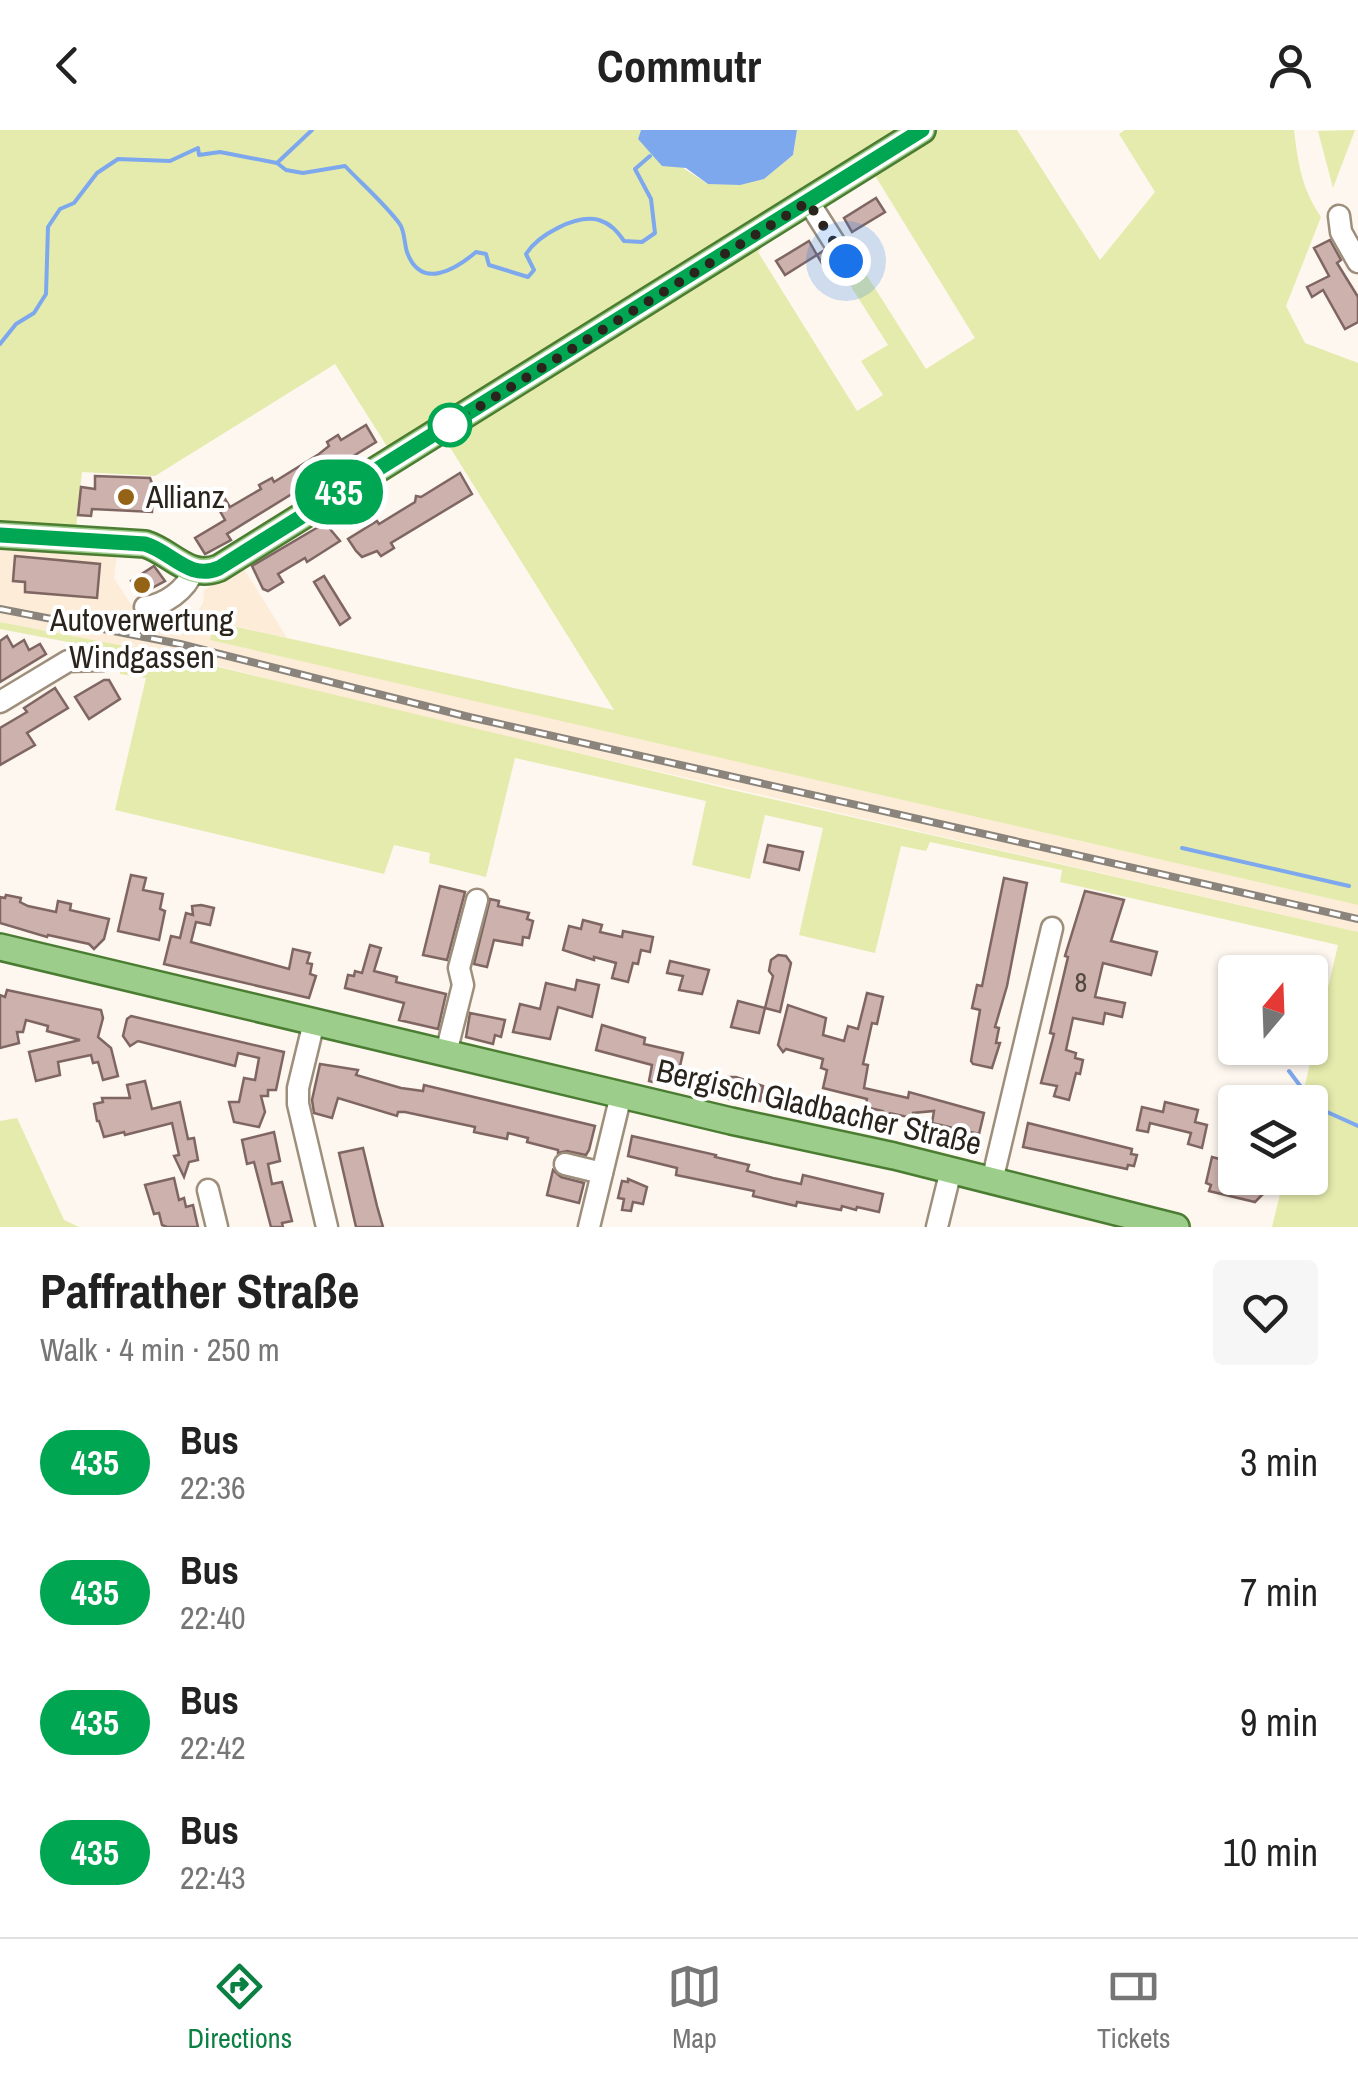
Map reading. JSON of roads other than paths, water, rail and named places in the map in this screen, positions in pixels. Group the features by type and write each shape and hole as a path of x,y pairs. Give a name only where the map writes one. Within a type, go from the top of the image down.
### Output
{"main road":[{"path":"0,535 145,544 193,570 211,572 922,130"},
{"name":"Bergisch Gladbacher Straße","path":"0,947 951,1170 1176,1227"}],"street":[{"path":"808,202 846,261"},
{"path":"1339,216 1342,232 1358,262"},
{"path":"145,607 156,606 181,590 193,570"},
{"path":"0,702 68,662 103,660"},
{"path":"446,1053 462,985 460,968 477,900"},
{"path":"992,1181 1052,928"},
{"path":"314,1022 298,1088 298,1104 327,1227"},
{"path":"590,1227 620,1095"},
{"path":"565,1164 602,1173"},
{"path":"937,1227 951,1170"},
{"path":"208,1190 217,1227"}],"water":[{"path":"641,130 797,130 793,155 764,179 740,185 708,184 686,168 662,166 638,139"}],"waterway":[{"path":"277,163 312,130"},
{"path":"0,344 16,324 34,313 46,294 48,227 60,209 74,203 97,173 118,159 170,161 198,148 199,155 220,152 277,163 286,170 303,173 345,166 399,223 407,252 421,271 430,274 449,270 476,252 486,254 489,265 528,277 534,270 526,254 539,240 569,223 599,220 624,241 642,242 655,233 651,199 635,169 650,156"},
{"path":"1182,848 1349,886"},
{"path":"1289,1071 1316,1107 1358,1126"}],"railway":[{"path":"0,609 180,644 465,716 1358,919"}],"place":[{"name":"Allianz","path":"126,497"},
{"name":"Autoverwertung Windgassen","path":"142,585"}]}
